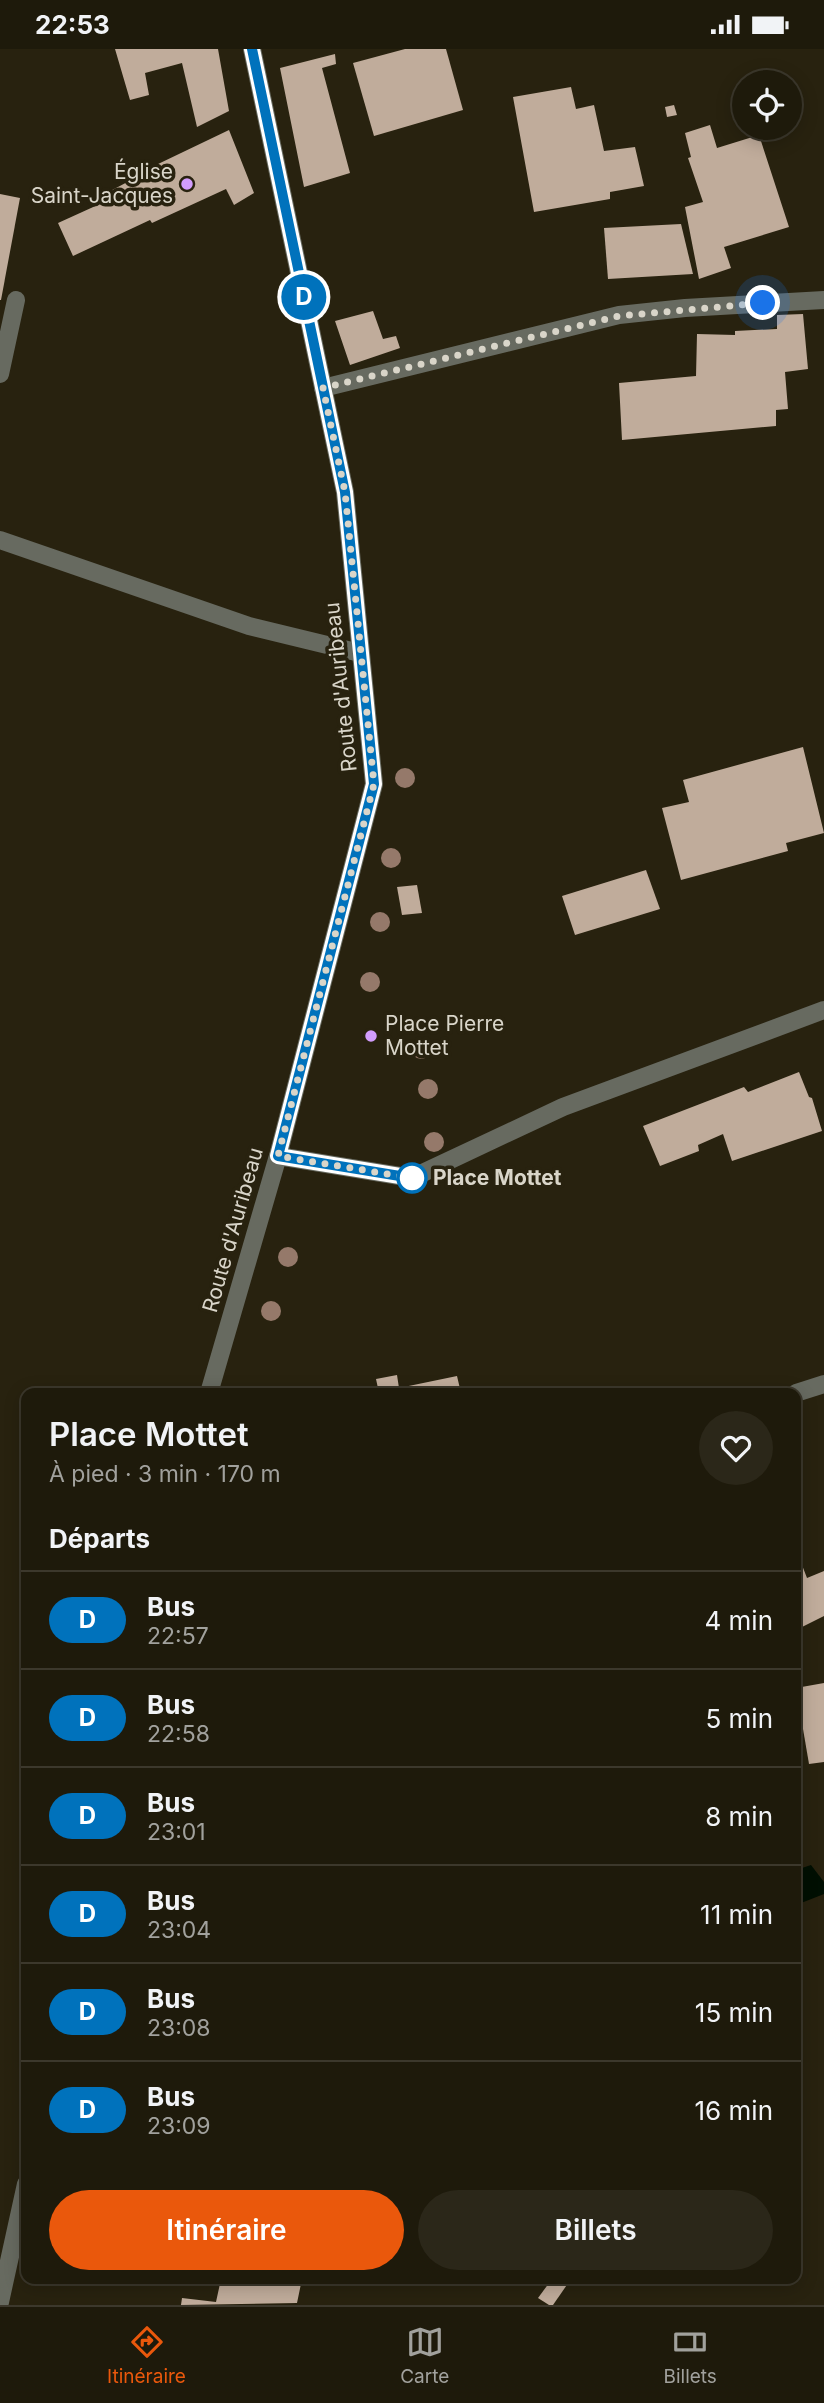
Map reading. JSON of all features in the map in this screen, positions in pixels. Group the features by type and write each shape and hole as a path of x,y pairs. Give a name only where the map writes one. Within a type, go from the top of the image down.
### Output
{"street":[{"name":"Route d'Auribeau","path":"210,1388 278,1156 374,784 345,492 252,49"},
{"path":"0,374 16,300"},
{"path":"323,388 619,316 685,308 824,300"},
{"path":"0,540 249,626 360,653"},
{"path":"278,1156 412,1178 563,1107 824,1013"},
{"path":"801,1391 824,1384"},
{"path":"0,2302 21,2207"}],"shaded area":[{"path":"811,1865 824,1882 824,1894 801,1903 801,1868"}],"building":[{"path":"115,49 218,49 229,111 197,127 182,63 145,73 149,95 130,100"},
{"path":"405,49 446,49 463,110 374,136 353,63"},
{"path":"335,54 336,64 322,68 350,173 304,187 280,68"},
{"path":"571,87 576,109 594,105 604,151 635,147 644,186 610,192 610,199 534,212 513,97"},
{"path":"674,105 677,115 667,117 665,107"},
{"path":"710,125 717,148 743,140 761,140 789,227 724,247 731,268 699,279 685,207 703,202 688,158 691,157 685,133"},
{"name":"Église Saint-Jacques","path":"229,130 254,193 234,205 226,189 73,256 58,223 102,203 101,196 133,179 133,176"},
{"path":"0,194 20,198 1,300 0,300"},
{"path":"681,224 693,274 608,279 604,228"},
{"path":"373,311 383,339 396,336 400,348 350,365 335,321"},
{"path":"803,314 808,369 785,372 788,409 776,410 776,426 622,440 619,383 696,376 697,334 735,335 735,331 777,329 777,315"},
{"path":"803,747 824,833 786,843 788,851 681,880 662,808 689,802 683,780"},
{"path":"646,870 660,909 575,935 562,896"},
{"path":"417,885 422,913 402,915 397,887"},
{"path":"799,1072 809,1097 812,1098 822,1131 732,1161 723,1134 698,1145 699,1151 660,1166 643,1126 744,1087 748,1092"},
{"path":"397,1375 399,1388 378,1388 376,1379"},
{"path":"457,1376 460,1388 399,1388"},
{"path":"801,1566 807,1578 824,1571 824,1616 801,1628"},
{"path":"824,1683 824,1762 809,1764 801,1717 801,1687"},
{"path":"220,2284 301,2284 297,2303 181,2305 182,2298 216,2302"},
{"path":"548,2284 568,2284 553,2305 538,2298"}],"bus line":[{"name":"D","path":"252,49 345,492 374,784 278,1156 412,1178"}],"place":[{"name":"Église Saint-Jacques","path":"187,184"},
{"name":"Place Pierre Mottet","path":"371,1036"},
{"name":"Place Mottet","path":"412,1178"}],"route":[{"path":"412,1178 278,1156 374,784 345,492 323,388 619,316 763,303"}]}
